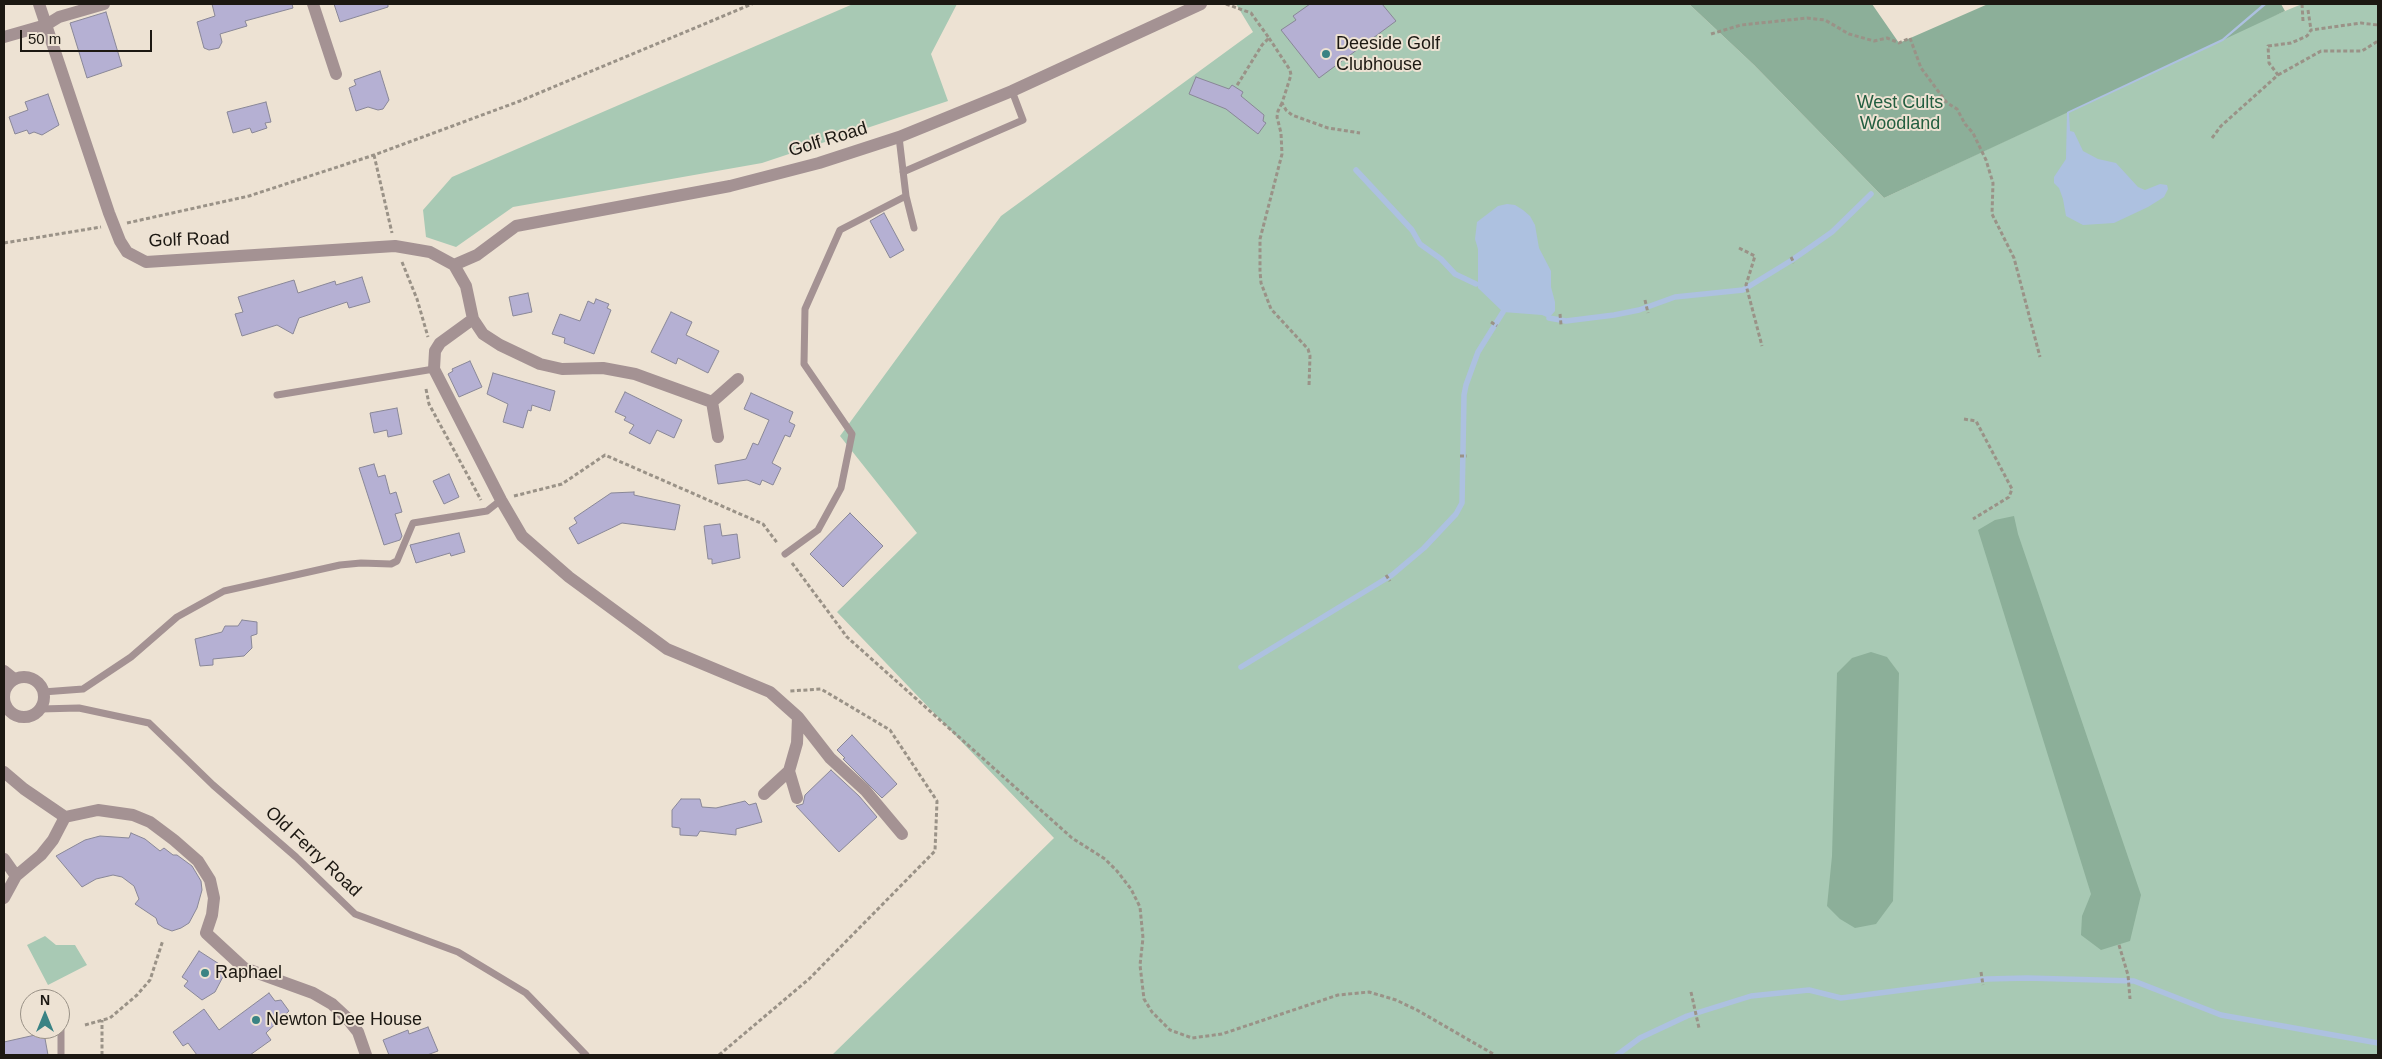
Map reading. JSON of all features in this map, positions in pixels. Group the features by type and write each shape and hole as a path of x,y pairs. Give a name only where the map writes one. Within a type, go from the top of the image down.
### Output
{"street":[{"name":"Golf Road","path":"39,4 109,213 120,241 127,252 146,262 395,246 430,252 454,265 478,255 516,226 730,186 819,163 899,137 1012,91 1201,4"},
{"path":"4,37 46,25 59,17 104,4"},
{"path":"312,4 336,74"},
{"path":"454,265 466,286 474,319 484,334 500,345 540,364 562,369 602,368 636,374 712,402"},
{"path":"474,319 447,336 435,351 434,369 501,500 522,536 569,578 667,650 770,692 798,717 830,758 865,790 902,834"},
{"path":"712,402 738,379"},
{"path":"712,402 718,437"},
{"path":"4,671 14,679"},
{"path":"20,677 32,678 44,692 40,709 35,714 23,717 7,715 4,701 5,688 14,679 20,677"},
{"path":"764,794 789,771 797,743 798,717"},
{"path":"789,771 797,798"},
{"path":"4,772 24,789 65,817 98,810 115,811 133,815 150,822 174,840 198,861 210,880 213,907 206,933 244,968 313,993 332,1004 358,1032 366,1055"},
{"path":"4,898 16,876 41,855 53,840 65,817"},
{"path":"4,859 16,876"}],"lane":[{"path":"903,172 1023,120 1012,91"},
{"path":"899,137 906,196 914,228"},
{"path":"785,554 818,530 841,488 852,434 804,364 805,309 840,230 906,196"},
{"path":"277,395 434,369"},
{"path":"44,692 83,689 131,657 177,617 224,591 340,565 361,563 391,564 397,561 413,523 487,511 501,500"},
{"name":"Old Ferry Road","path":"40,709 79,708 149,723 213,785 296,857 355,914 458,952 526,993 586,1055"},
{"path":"60,1039 60,1055"}],"path":[{"path":"120,224 249,196 374,155 520,101 752,4"},
{"path":"1226,4 1251,13 1269,38 1291,75 1278,111 1277,118 1281,133 1282,154 1260,239 1260,271 1261,283 1271,308 1308,349 1310,356 1309,386"},
{"path":"2302,4 2303,22"},
{"path":"2278,75 2269,63 2268,46 2291,43 2307,36 2311,30 2308,10"},
{"path":"1711,34 1741,25 1807,18 1825,20 1849,34 1874,41 1888,38 1899,43 1910,38 1921,68 1947,103 1957,109 1965,124 1973,133 1986,160 1992,183 1992,214 2014,258 2040,357"},
{"path":"2311,30 2361,23 2378,25"},
{"path":"1236,87 1262,45 1269,38"},
{"path":"2212,138 2221,126 2278,75 2321,51 2362,51 2378,41"},
{"path":"1282,103 1286,110 1297,117 1328,128 1360,133"},
{"path":"374,155 395,246 417,299 428,339 435,351"},
{"path":"4,243 106,227"},
{"path":"1740,248 1755,256 1746,284 1762,346"},
{"path":"1791,257 1794,263"},
{"path":"1645,300 1648,313"},
{"path":"1560,314 1561,325"},
{"path":"1491,322 1497,326"},
{"path":"434,369 425,385 429,404 487,511"},
{"path":"1964,419 1976,421 2012,489 2009,498 1973,519"},
{"path":"501,500 562,484 605,455 763,524 847,637 1072,838 1105,859 1122,877 1131,889 1140,908 1143,938 1140,965 1144,999 1155,1016 1170,1030 1192,1038 1222,1034 1338,995 1369,992 1396,1000 1417,1010 1495,1055"},
{"path":"1460,456 1467,456"},
{"path":"1386,575 1390,581"},
{"path":"719,1055 809,979 935,851 937,801 890,730 821,689 770,692"},
{"path":"85,1025 110,1018 137,995 150,980 163,940"},
{"path":"2119,945 2128,975 2130,999"},
{"path":"1981,972 1983,985"},
{"path":"1691,992 1699,1028"},
{"path":"102,1020 102,1055"}],"green space":[{"path":"853,4 957,4 931,54 948,101 762,163 513,207 456,247 426,237 423,210 452,177"},
{"path":"1236,4 1689,4 1754,65 1884,198 2256,23 2302,4 2378,4 2378,1055 832,1055 1054,838 837,612 917,533 840,436 1001,216 1253,32"},
{"name":"West Cults Woodland","path":"1689,4 1872,4 1899,43 1988,4 2281,4 2285,11 1884,198 1754,65"},
{"path":"2014,516 2018,534 2141,895 2130,941 2101,950 2081,935 2082,916 2091,894 1978,530 1995,520"},
{"path":"1871,652 1887,657 1899,673 1893,901 1876,924 1855,928 1840,919 1827,906 1832,856 1837,673 1852,658"},
{"path":"45,936 56,945 75,945 87,965 48,985 27,945"}],"water":[{"path":"2263,4 2267,4 2223,41 2069,113 2070,131 2074,132 2083,151 2098,159 2116,163 2138,187 2145,190 2160,184 2167,185 2168,189 2164,197 2114,223 2083,225 2066,216 2063,199 2059,188 2054,183 2054,177 2066,159 2067,112 2222,39"},
{"path":"1515,205 1523,210 1530,216 1535,225 1539,248 1551,271 1551,287 1555,311 1549,318 1542,315 1503,312 1478,288 1478,249 1475,239 1477,222 1498,206"}],"building":[{"path":"212,4 292,4 293,8 245,21 247,26 220,34 222,42 219,48 209,50 204,48 197,22 215,16"},
{"path":"334,4 388,4 388,7 340,22"},
{"name":"Deeside Golf Clubhouse","path":"1310,4 1382,4 1396,21 1319,78 1281,30 1296,20 1293,16"},
{"path":"106,12 122,66 87,78 70,23"},
{"path":"380,71 389,100 383,109 378,110 368,107 356,111 349,88 356,85 354,80"},
{"path":"1196,77 1229,89 1232,85 1243,92 1241,96 1264,115 1263,121 1266,123 1258,134 1226,109 1189,94"},
{"path":"48,94 59,125 42,135 34,132 29,134 27,130 15,134 9,117 28,110 25,102"},
{"path":"266,102 271,122 265,123 267,128 252,133 250,128 233,133 227,112"},
{"path":"884,213 904,250 890,258 870,221"},
{"path":"362,277 370,302 349,308 347,302 299,318 293,334 277,325 242,336 235,314 243,312 238,297 294,280 298,293 335,281 336,285"},
{"path":"528,293 532,312 513,316 509,297"},
{"path":"596,299 609,304 607,308 611,310 594,354 564,343 565,338 552,334 560,314 580,321 588,301 594,304"},
{"path":"671,312 692,322 686,335 719,351 708,373 678,358 676,364 651,352"},
{"path":"470,361 482,387 459,397 448,374 453,371 452,369"},
{"path":"493,373 555,391 550,411 532,405 531,411 528,410 523,428 503,422 508,404 487,394"},
{"path":"625,392 682,420 674,438 657,430 650,444 629,433 634,425 624,420 626,417 615,412"},
{"path":"751,393 793,412 789,422 795,425 790,437 785,435 772,463 781,468 773,485 762,480 760,485 747,480 718,484 715,465 746,459 753,443 758,445 769,420 744,409"},
{"path":"397,408 402,434 388,437 387,430 374,433 370,413"},
{"path":"374,464 378,477 385,475 390,494 396,492 402,512 395,514 402,536 400,540 384,545 359,468"},
{"path":"449,474 459,497 444,504 433,481"},
{"path":"634,492 634,495 680,505 675,530 622,523 578,544 569,528 577,523 574,518 611,493"},
{"path":"850,513 883,546 843,587 810,554"},
{"path":"720,524 722,536 737,534 740,558 712,564 712,559 708,559 704,526"},
{"path":"459,533 465,552 451,556 450,553 416,563 410,545"},
{"path":"242,620 257,622 257,634 251,636 252,648 244,656 213,659 213,665 200,666 195,639 222,632 225,626 238,626"},
{"path":"852,735 897,784 882,798 843,759 845,758 837,750"},
{"path":"831,770 859,796 877,817 839,852 796,806 803,804 805,795"},
{"path":"681,799 700,799 702,807 716,808 745,801 749,805 756,803 762,822 736,829 736,835 700,831 697,836 680,835 680,828 672,827 672,810"},
{"path":"131,833 145,839 160,851 164,848 173,855 177,855 192,866 201,881 202,890 197,908 189,923 181,928 172,931 158,924 156,918 135,904 139,899 134,886 122,877 113,875 96,879 82,887 56,856 85,840 100,836 129,838"},
{"name":"Raphael","path":"199,951 227,969 215,992 202,1000 184,986 188,981 182,977"},
{"name":"Newton Dee House","path":"269,993 275,1001 281,1000 289,1011 266,1033 271,1040 250,1055 197,1055 188,1043 183,1046 173,1032 204,1009 219,1030"},
{"path":"428,1027 438,1051 427,1055 389,1055 383,1040 408,1030 409,1034"},
{"path":"20,1038 45,1039 48,1055 4,1055 4,1042"}],"waterway":[{"path":"1356,170 1412,230 1420,244 1441,259 1455,274 1476,284"},
{"path":"1549,318 1566,321 1614,315 1639,310 1675,297 1743,290 1792,260 1832,232 1871,194"},
{"path":"1241,667 1392,575 1424,548 1456,514 1462,503 1464,395 1466,385 1478,352 1503,312"},
{"path":"1617,1055 1640,1038 1687,1016 1751,996 1809,990 1841,998 1987,979 2027,978 2134,981 2221,1015 2378,1043"}],"place":[{"name":"Deeside Golf Clubhouse","path":"1326,54"},
{"name":"Raphael","path":"205,973"},
{"name":"Newton Dee House","path":"256,1020"}]}
